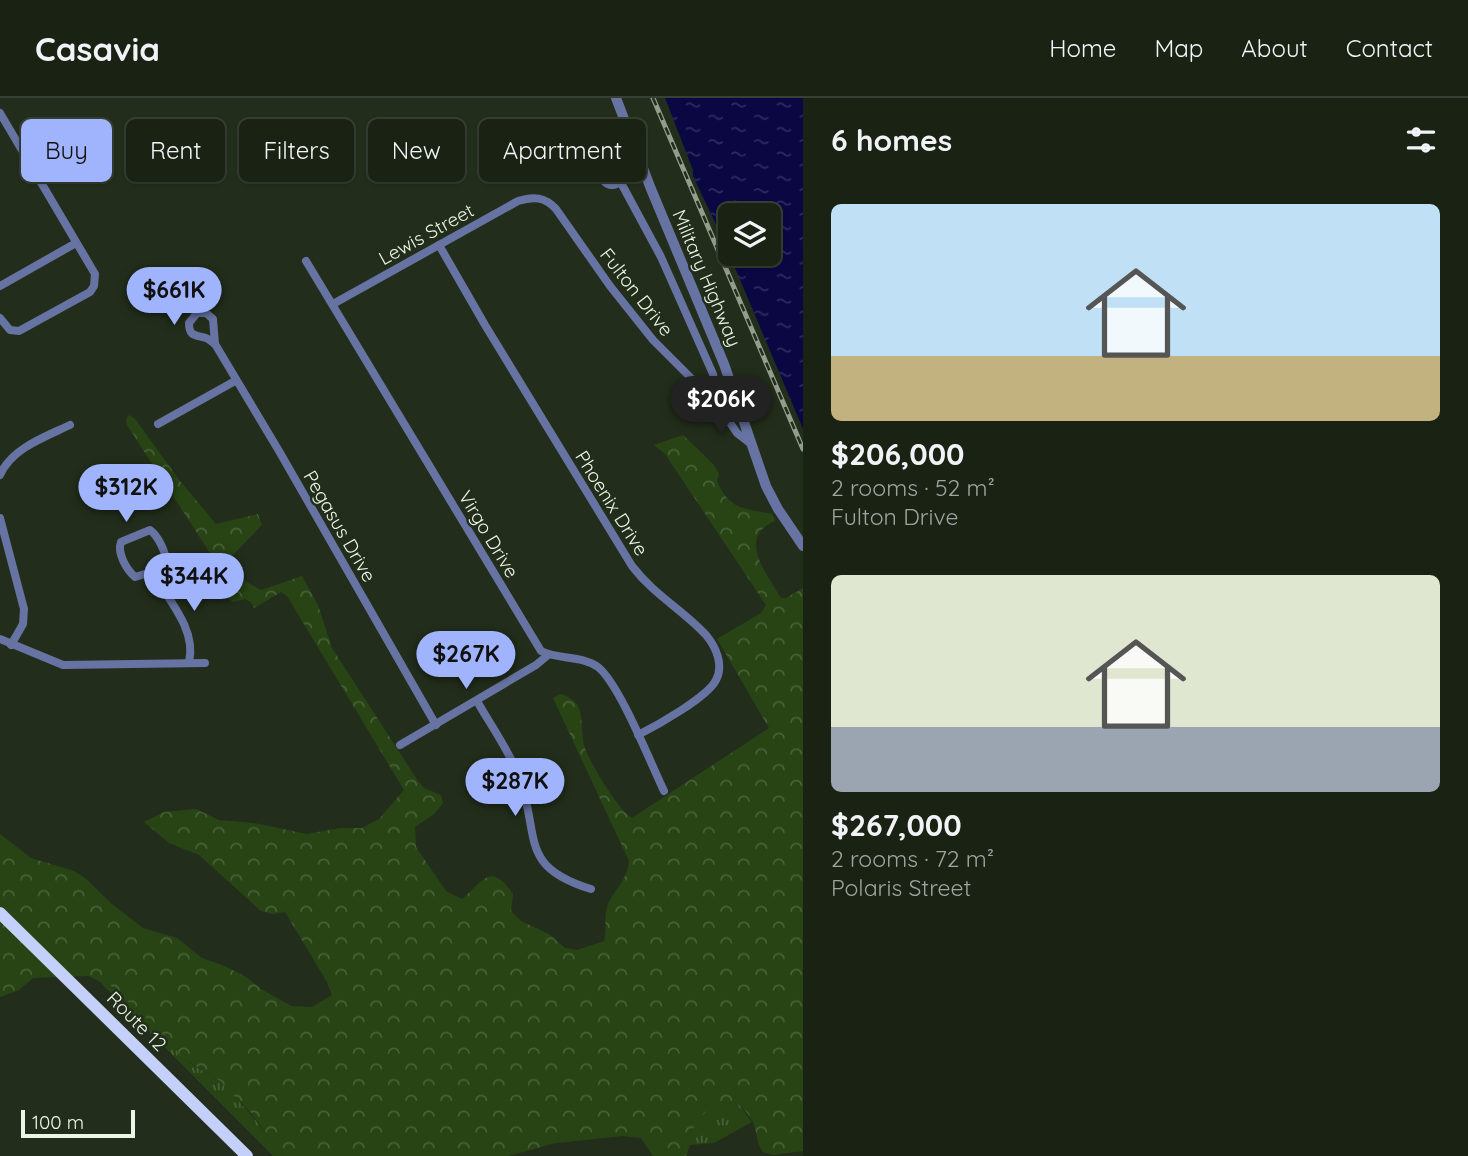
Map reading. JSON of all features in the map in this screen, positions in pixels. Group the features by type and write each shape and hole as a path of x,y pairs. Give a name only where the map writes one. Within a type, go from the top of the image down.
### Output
{"highway":[{"name":"Route 12","path":"0,913 247,1156"}],"street":[{"name":"Military Highway","path":"616,98 651,190 724,364 750,443 778,509 803,545"},
{"path":"0,114 95,274 94,286 89,292 19,331 10,330 0,318"},
{"path":"621,182 661,257 713,374 718,405 740,408"},
{"name":"Fulton Drive","path":"537,197 550,202 556,209 653,341 718,405 737,433 750,443"},
{"name":"Lewis Street","path":"332,304 519,201 537,197"},
{"path":"0,286 76,243"},
{"name":"Phoenix Drive","path":"439,245 485,326 632,566 655,592 704,633 718,654 719,669 716,681 694,701 638,734"},
{"name":"Virgo Drive","path":"306,261 541,651 548,655"},
{"name":"Pegasus Drive","path":"215,344 436,725"},
{"path":"158,424 235,381"},
{"path":"0,475 11,459 28,446 70,425"},
{"path":"0,518 24,610 23,624 11,645"},
{"path":"152,531 166,562 152,572 138,577 131,574 120,552 121,542 152,531"},
{"path":"152,572 189,633 191,651 188,663"},
{"path":"0,639 63,665 205,663"},
{"path":"400,745 477,701 548,655 588,662 598,668 618,696 664,791"},
{"path":"477,701 518,775 526,796 538,856 554,874 570,883 591,889"}],"green space":[{"path":"129,415 135,419 180,481 216,524 258,514 262,525 227,561 237,574 261,590 302,576 318,605 332,648 418,781 424,788 441,795 443,803 434,814 415,827 416,847 446,891 462,899 487,877 498,878 513,894 511,911 521,921 549,934 565,948 577,950 604,941 607,907 626,875 629,861 553,698 560,694 577,704 584,745 591,762 612,795 632,818 769,728 717,639 761,613 766,605 665,454 654,445 683,435 714,465 719,474 717,481 727,498 746,509 772,514 775,521 763,528 758,536 758,556 781,598 803,588 803,1151 773,1155 763,1152 753,1121 737,1103 709,1105 688,1135 682,1156 653,1156 641,1138 623,1136 556,1143 508,1156 283,1156 251,1113 218,1080 183,1058 157,1028 111,986 88,976 33,978 19,990 0,997 0,834 31,858 74,871 85,878 143,928 177,938 202,958 245,976 261,989 291,1006 312,1007 332,995 285,912 273,914 261,911 199,855 169,843 144,822 164,812 196,809 219,820 254,823 307,834 340,828 362,828 379,819 404,790 287,596 281,592 254,608 251,602 245,599 233,602 212,590 205,574 210,564 210,553 127,425 126,419"},
{"path":"98,980 133,1003 185,1059 221,1083 254,1118 283,1156 273,1156"},
{"path":"738,1103 752,1122 714,1143 690,1145 686,1156 682,1156 688,1135 709,1104"}],"water":[{"path":"665,98 803,98 803,429 734,266 781,266 781,203 718,203 718,229 693,176"}],"railway":[{"path":"653,98 803,449"}]}
